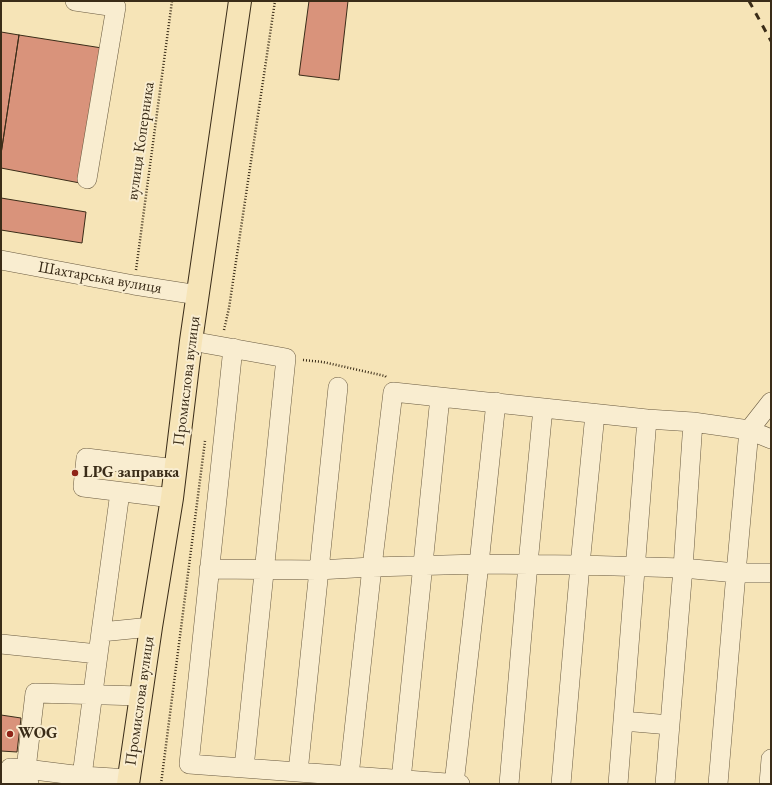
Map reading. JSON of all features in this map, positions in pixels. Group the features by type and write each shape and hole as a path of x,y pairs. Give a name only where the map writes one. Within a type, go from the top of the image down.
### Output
{"main road":[{"name":"Промислова вулиця","path":"129,782 151,627 172,498 191,341 240,1"}],"lane":[{"path":"75,1 116,7 87,179"},
{"name":"Шахтарська вулиця","path":"1,260 134,285 198,295"},
{"path":"191,341 286,358 244,768"},
{"path":"233,348 189,764 460,784"},
{"path":"298,772 338,387"},
{"path":"349,776 393,392 496,402 594,414 694,422 749,430 771,439"},
{"path":"401,780 440,397"},
{"path":"454,784 496,402"},
{"path":"718,784 749,430 771,402"},
{"path":"509,784 543,408"},
{"path":"561,784 594,414"},
{"path":"618,784 647,419"},
{"path":"665,784 694,422"},
{"path":"172,498 83,487 86,458 176,469"},
{"path":"82,776 120,492"},
{"path":"209,569 318,570 422,565 528,564 683,568 736,573 771,573"},
{"path":"101,632 151,627"},
{"path":"1,644 98,654"},
{"path":"129,782 82,776 16,776 35,693 141,696"},
{"path":"623,721 670,725"},
{"path":"769,784 771,759"}],"path":[{"name":"вулиця Коперника","path":"134,285 172,1"},
{"path":"286,358 323,362 385,376 393,392"}],"building":[{"path":"309,1 348,1 339,80 299,75"},
{"path":"1,32 19,35 1,154"},
{"path":"19,35 102,48 80,183 1,168 1,154"},
{"path":"1,198 86,212 82,243 1,230"},
{"name":"WOG","path":"1,715 21,718 17,752 1,751"}],"railway":[{"path":"749,1 771,41"}],"place":[{"name":"LPG заправка","path":"75,473"},
{"name":"WOG","path":"10,734"}]}
